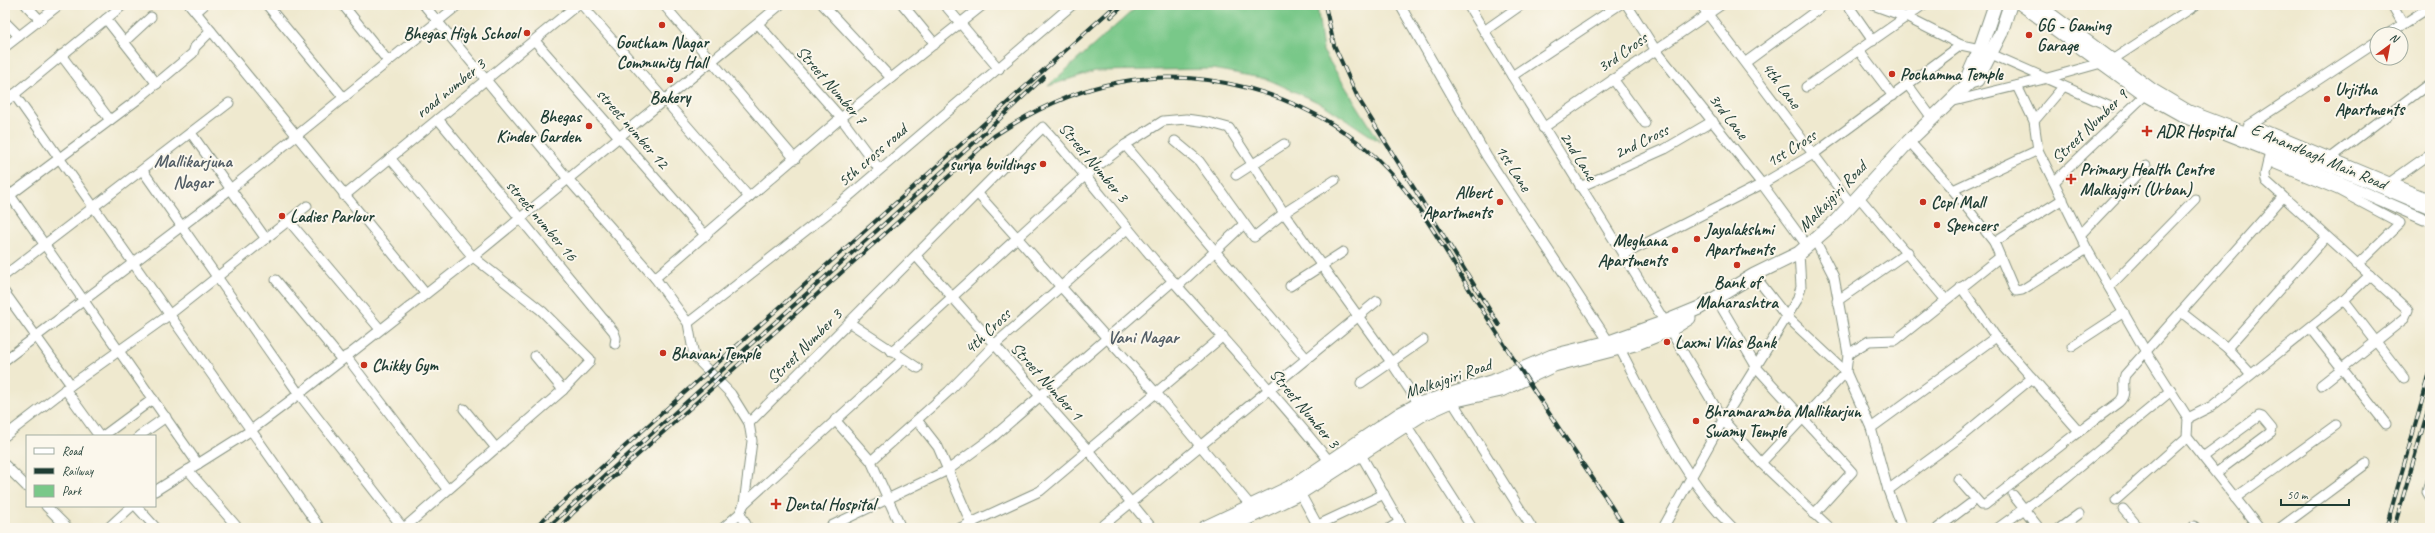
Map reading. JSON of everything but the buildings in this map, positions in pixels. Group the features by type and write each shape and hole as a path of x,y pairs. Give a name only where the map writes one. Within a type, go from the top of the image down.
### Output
{"main road":[{"name":"Malkajgiri Road","path":"1227,528 1300,493 1406,423 1452,401 1501,390 1554,365 1615,346 1667,326 1754,275 1807,247 1836,221 1932,118 1970,82 1977,80 1986,52 1995,5"},
{"name":"Malkajgiri Road","path":"1986,52 2010,5"},
{"name":"Malkajgiri Road","path":"1204,528 1295,484 1400,414 1419,404 1497,380 1552,356 1615,346"}],"street":[{"path":"26,5 40,20"},
{"path":"5,47 59,5"},
{"path":"5,102 123,5"},
{"path":"204,5 193,9 344,196 425,293"},
{"path":"267,5 344,98"},
{"path":"342,5 388,62"},
{"path":"424,5 569,180 655,278 688,323 694,356 731,394 749,423 752,441 742,508 748,528"},
{"path":"5,360 231,189 458,5"},
{"name":"road number 3","path":"344,196 484,79 535,41 577,5"},
{"path":"582,5 749,197"},
{"path":"664,5 795,159"},
{"path":"156,490 250,431 299,394 569,180 780,5"},
{"path":"823,5 891,78"},
{"path":"903,5 935,44"},
{"path":"945,5 999,69"},
{"path":"655,278 706,236 841,118 961,24 982,5"},
{"name":"5th cross road","path":"688,323 841,203 1072,5"},
{"name":"1st Lane","path":"1400,5 1487,157 1615,346 1658,422 1691,475 1716,510 1733,528"},
{"name":"2nd Lane","path":"1468,5 1667,326 1723,420 1761,463 1830,528"},
{"path":"1484,31 1521,5"},
{"path":"1512,76 1619,5"},
{"name":"3rd Lane","path":"1627,5 1655,49 1762,184 1807,247 1834,277 1837,301 1848,354 1846,372"},
{"name":"4th Lane","path":"1702,5 1815,153 1855,200 1908,252 1945,299"},
{"name":"3rd Cross","path":"1543,128 1655,49 1721,5"},
{"path":"1746,62 1824,5"},
{"path":"1848,5 1873,41"},
{"path":"1873,5 1906,17 1961,45 1986,52 2044,79 2111,107"},
{"path":"1806,87 1923,5"},
{"name":"E Anandbagh Main Road","path":"2021,5 2145,95 2186,118 2268,156 2424,220"},
{"name":"E Anandbagh Main Road","path":"2039,5 2152,89 2189,111 2240,130 2430,208"},
{"path":"1950,102 2044,79 2112,60 2196,5"},
{"path":"2392,5 2403,24"},
{"path":"2400,26 2430,7"},
{"path":"124,42 151,17"},
{"path":"106,19 157,84"},
{"path":"5,22 19,36"},
{"name":"Street Number 7","path":"758,24 841,118 879,169"},
{"path":"198,464 45,244 7,194 60,158 157,84 193,53 195,47 211,31"},
{"name":"street number 12","path":"535,41 706,236"},
{"name":"1st Cross","path":"1623,255 1762,184 1815,153 1961,45"},
{"path":"2240,130 2252,125 2369,46"},
{"path":"1859,51 1893,96"},
{"path":"61,55 110,120"},
{"path":"1613,79 1645,122"},
{"path":"2332,157 2430,83"},
{"path":"1908,85 1932,118"},
{"path":"2016,86 2034,121 2038,150 2055,181 2087,249 2146,352 2188,418 2187,437 2259,528"},
{"path":"2034,121 2064,87"},
{"path":"14,94 250,431 320,528"},
{"name":"Street Number 9","path":"2055,181 2145,95"},
{"path":"5,275 229,103"},
{"name":"street number 16","path":"438,119 614,332 616,338 615,344"},
{"path":"892,352 1086,175 1125,145 1163,121 1186,119 1207,122 1229,128 1284,213 1391,362 1419,404"},
{"name":"2nd Cross","path":"1580,187 1665,149 1713,121"},
{"path":"2252,125 2392,181 2430,199"},
{"name":"Street Number 3","path":"749,423 1043,127 1086,175 1128,228 1175,283 1269,388 1330,462"},
{"path":"191,133 266,239"},
{"path":"1176,141 1199,161 1254,237 1284,213 1335,180"},
{"path":"1909,141 1953,190 1994,242 2016,291 2022,290 2087,249"},
{"path":"1236,175 1284,144"},
{"path":"1125,145 1214,253 1306,358"},
{"path":"1953,190 2038,150"},
{"path":"2392,181 2430,154"},
{"path":"2321,385 2375,340 2404,319 2408,310 2370,274 2357,265 2282,198 2265,178 2268,156 2338,190 2400,223 2357,265"},
{"path":"142,171 183,226 299,394 403,528 563,390 589,363 588,356 542,310 473,257 390,158"},
{"path":"2081,234 2146,166"},
{"path":"978,194 1157,394 1251,506"},
{"path":"1958,479 1981,505 1985,506 2123,398 2125,392 2123,380 2125,375 2282,198"},
{"path":"1994,242 2063,199"},
{"path":"2109,287 2195,199"},
{"path":"5,436 68,387 169,315 307,206"},
{"path":"288,221 380,329"},
{"path":"831,526 948,470 993,437 1107,338 1214,253 1244,224"},
{"name":"4th Cross","path":"871,461 917,420 994,345 1059,286 1128,228"},
{"path":"2227,348 2326,237"},
{"path":"1663,528 1691,475 1723,420 1757,368 1800,294 1807,247"},
{"path":"1290,286 1323,267 1344,252"},
{"path":"1837,301 1908,252"},
{"name":"Street Number 1","path":"916,256 1040,396 1152,528"},
{"path":"1848,354 1870,341 1896,340 1945,299 2000,257"},
{"path":"2188,418 2212,406 2250,373 2310,328 2344,300 2370,274"},
{"path":"1754,275 1786,316 1846,372 1872,428 1888,490 1902,528"},
{"path":"276,280 343,358 447,489"},
{"path":"1961,287 1996,337 2079,431"},
{"path":"5,293 35,336 98,435"},
{"path":"1716,298 1757,368 1852,472 1814,514"},
{"path":"2344,300 2404,378"},
{"path":"1100,528 1377,301"},
{"path":"2072,346 2124,312"},
{"path":"2181,312 2227,348 2250,373"},
{"path":"850,323 918,368"},
{"path":"2310,328 2340,368 2386,424"},
{"path":"960,528 972,525 1040,491 1086,450 1157,394 1223,336"},
{"path":"1872,428 1996,337"},
{"path":"1361,383 1423,340"},
{"path":"535,356 563,390"},
{"path":"723,528 742,508 835,420 903,359"},
{"path":"1761,463 1804,420 1846,372"},
{"path":"1888,490 1963,435 2032,378"},
{"path":"1998,528 2023,508 2056,486 2171,390"},
{"path":"105,435 153,399"},
{"path":"1452,401 1532,528"},
{"path":"464,409 496,448"},
{"path":"2203,457 2259,416 2262,416 2272,430 2271,432 2216,473"},
{"path":"140,435 166,417"},
{"path":"835,420 871,461 889,498 901,528"},
{"path":"917,420 938,447 972,525"},
{"path":"1406,423 1472,528"},
{"path":"2235,498 2336,425"},
{"path":"2116,500 2187,437"},
{"path":"1360,453 1402,525 1390,528"},
{"path":"2280,528 2366,464"},
{"path":"5,465 26,486"},
{"path":"188,470 238,528"},
{"path":"2430,481 2427,492 2430,497"},
{"path":"1300,493 1318,527 1384,494"},
{"path":"2013,495 2039,528"},
{"path":"1938,528 1970,504"},
{"path":"47,507 68,528"},
{"path":"108,528 131,507"},
{"path":"137,507 156,528"},
{"path":"2123,509 2139,528"},
{"path":"2060,528 2079,514"}],"green space":[{"path":"1139,5 1317,5 1323,51 1380,142 1324,105 1267,79 1213,69 1095,71 1048,86"}],"railway":[{"path":"534,528 1116,5"},
{"path":"1111,17 1124,5"},
{"path":"1325,5 1334,45 1358,98 1499,325"},
{"path":"547,528 976,141 1044,77"},
{"path":"559,528 574,512 994,136 1038,110 1086,90 1120,82 1155,78 1191,78 1228,83 1264,93 1299,106 1332,124 1361,145 1387,169 1424,216 1525,376 1609,502"},
{"path":"2386,528 2430,373"},
{"path":"2394,528 2430,403"},
{"path":"1606,498 1625,528"}],"place":[{"name":"Goutham Nagar Community Hall","path":"662,25"},
{"name":"Bhegas High School","path":"527,33"},
{"name":"GG - Gaming Garage","path":"2029,35"},
{"name":"Pochamma Temple","path":"1892,74"},
{"name":"Bakery","path":"670,80"},
{"name":"Urjitha Apartments","path":"2327,99"},
{"name":"Bhegas Kinder Garden","path":"589,126"},
{"name":"ADR Hospital","path":"2147,131"},
{"name":"surya buildings","path":"1043,164"},
{"name":"Primary Health Centre Malkajgiri (Urban)","path":"2071,179"},
{"name":"Albert Apartments","path":"1500,202"},
{"name":"Ccpl Mall","path":"1923,202"},
{"name":"Ladies Parlour","path":"282,216"},
{"name":"Spencers","path":"1937,225"},
{"name":"Jayalakshmi Apartments","path":"1697,239"},
{"name":"Meghana Apartments","path":"1675,250"},
{"name":"Bank of Maharashtra","path":"1737,265"},
{"name":"Laxmi Vilas Bank","path":"1667,342"},
{"name":"Bhavani Temple","path":"663,353"},
{"name":"Chikky Gym","path":"364,365"},
{"name":"Bhramaramba Mallikarjun Swamy Temple","path":"1696,421"},
{"name":"Dental Hospital","path":"776,504"}],"district":[{"name":"Mallikarjuna Nagar","path":"193,171"},
{"name":"Vani Nagar","path":"1143,337"}]}
